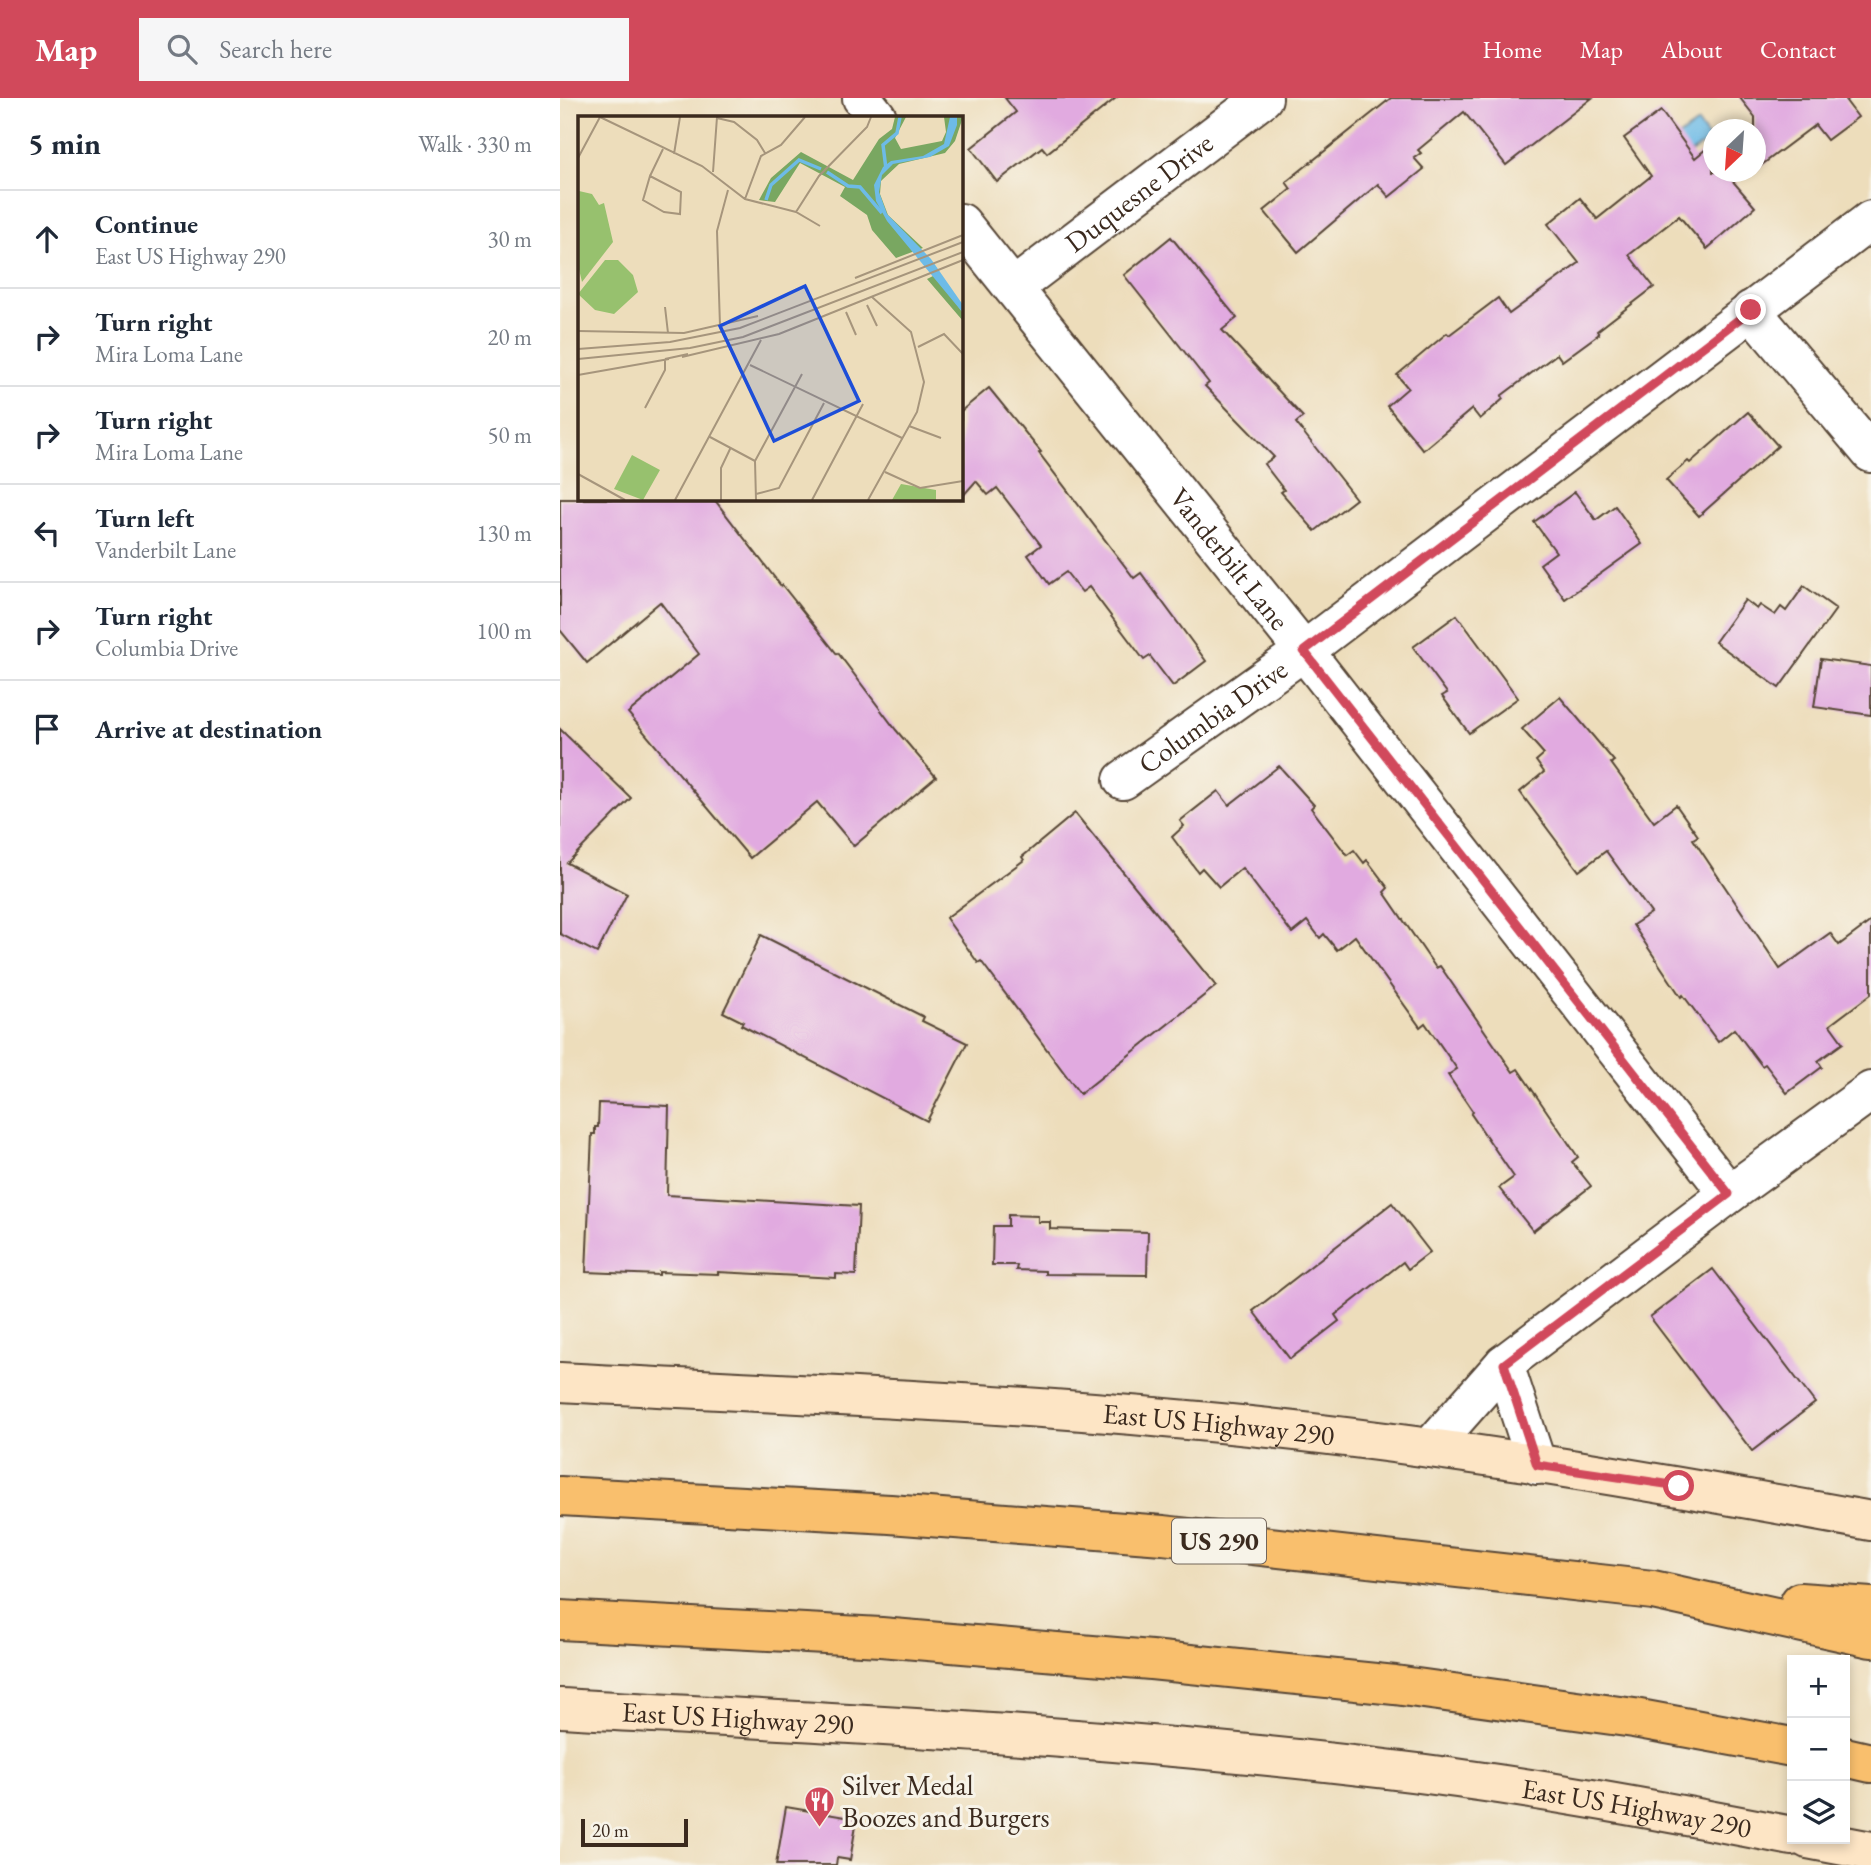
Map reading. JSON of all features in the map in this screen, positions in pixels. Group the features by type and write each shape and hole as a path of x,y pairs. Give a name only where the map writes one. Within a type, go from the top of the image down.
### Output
{"highway":[{"name":"US 290","path":"560,1496 890,1514 1163,1535 1653,1590 1871,1638"},
{"path":"1653,1590 1871,1608"},
{"path":"560,1620 881,1637 1165,1661 1395,1685 1634,1718 1787,1746"},
{"path":"1850,1758 1871,1763"}],"main road":[{"name":"East US Highway 290","path":"560,1382 951,1402 1177,1419 1430,1448 1679,1486 1871,1521"},
{"name":"East US Highway 290","path":"560,1708 882,1725 1157,1746 1373,1768 1621,1804 1787,1835"},
{"path":"1834,1844 1871,1851"}],"street":[{"path":"862,98 876,116"},
{"name":"Duquesne Drive","path":"1013,288 1263,98"},
{"name":"Columbia Drive","path":"1124,780 1304,651 1871,220"},
{"name":"Vanderbilt Lane","path":"962,224 1304,651 1729,1194"},
{"path":"1751,310 1871,453"},
{"path":"1430,1448 1504,1364 1729,1194 1871,1091"},
{"path":"1504,1364 1537,1465"}],"water":[{"path":"1698,123 1703,130 1703,145 1658,175 1646,159"}],"building":[{"path":"1005,98 1116,98 1047,153 1042,147 997,182 971,148 1016,112"},
{"path":"1391,98 1592,98 1506,165 1464,112 1418,150 1421,153 1414,158 1424,169 1389,197 1378,184 1298,252 1264,211 1291,189 1286,182"},
{"path":"1740,98 1850,98 1846,101 1858,117 1827,140 1815,125 1766,162 1766,119 1755,117"},
{"path":"1661,111 1695,158 1703,151 1703,182 1734,182 1755,207 1707,249 1679,216 1629,255 1654,287 1597,331 1599,334 1562,361 1557,354 1501,396 1503,399 1480,419 1472,409 1423,450 1387,406 1408,388 1397,375 1447,333 1449,335 1498,298 1509,314 1579,263 1548,224 1580,198 1597,219 1651,176 1624,138"},
{"path":"1171,237 1237,318 1222,330 1303,417 1296,423 1356,499 1315,531 1281,492 1284,490 1264,464 1274,457 1205,386 1209,383 1124,275"},
{"path":"989,388 1041,452 1039,453 1134,578 1141,573 1206,661 1173,686 1150,656 1144,660 1089,587 1082,592 1066,572 1049,584 1028,555 1041,545 997,488 988,495 976,481 962,497 962,410"},
{"path":"1748,412 1778,446 1699,516 1666,480 1688,461 1690,463"},
{"path":"1575,492 1596,520 1615,506 1642,544 1565,599 1540,564 1556,552 1534,522"},
{"path":"560,499 715,500 936,777 854,846 817,802 750,858 628,713 699,654 660,602 587,663 560,630"},
{"path":"1804,586 1836,609 1779,688 1715,642 1745,600 1757,609 1760,605 1775,615 1781,607 1786,611"},
{"path":"1457,615 1518,698 1469,733 1442,696 1447,693 1413,647"},
{"path":"1821,659 1871,666 1871,715 1814,707"},
{"path":"1560,697 1614,761 1611,763 1654,822 1676,805 1698,836 1693,839 1780,969 1830,933 1839,945 1871,921 1871,994 1830,1025 1843,1043 1818,1061 1822,1067 1787,1093 1734,1029 1718,1042 1683,995 1681,997 1633,925 1651,913 1606,851 1579,871 1520,792 1544,772 1536,761 1544,754 1522,729"},
{"path":"560,729 631,798 567,863 627,894 597,953 560,934"},
{"path":"1279,766 1314,805 1311,808 1347,855 1354,850 1364,863 1367,860 1388,888 1384,892 1436,968 1440,966 1513,1072 1518,1069 1578,1157 1572,1162 1591,1186 1533,1231 1499,1188 1514,1177 1448,1075 1457,1069 1425,1023 1420,1027 1355,936 1337,950 1324,934 1320,938 1307,921 1292,933 1242,868 1219,887 1202,868 1198,872 1172,837 1184,826 1180,821 1218,791 1229,805"},
{"path":"1075,813 1216,986 1080,1094 946,918 1024,860 1022,857"},
{"path":"761,935 924,1017 922,1021 967,1043 927,1121 741,1025 743,1022 723,1012"},
{"path":"599,1103 669,1106 667,1195 859,1206 856,1275 836,1274 836,1278 718,1272 659,1272 659,1275 586,1272 592,1134 595,1134 595,1127 598,1127"},
{"path":"1392,1203 1430,1252 1408,1269 1403,1262 1335,1315 1339,1321 1290,1359 1253,1311"},
{"path":"1008,1215 1038,1216 1038,1222 1050,1222 1050,1229 1148,1232 1147,1275 1045,1274 1045,1271 1016,1270 1017,1265 992,1265 993,1226 1008,1226"},
{"path":"1713,1269 1815,1403 1752,1451 1650,1317"},
{"name":"Silver Medal Boozes and Burgers","path":"786,1807 857,1819 850,1860 837,1858 836,1865 776,1865"}],"place":[{"name":"Silver Medal Boozes and Burgers","path":"819,1828"}],"route":[{"path":"1679,1486 1537,1465 1504,1364 1729,1194 1304,651 1751,310"}]}
